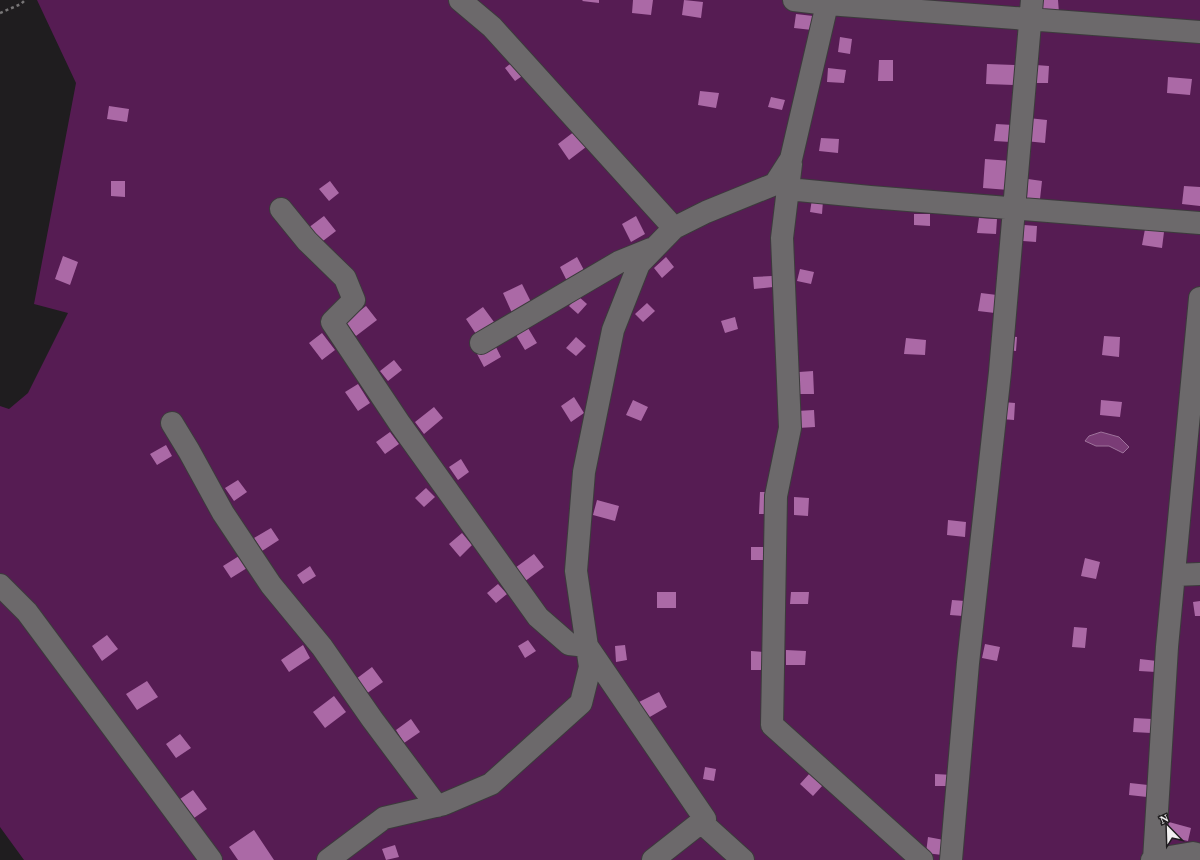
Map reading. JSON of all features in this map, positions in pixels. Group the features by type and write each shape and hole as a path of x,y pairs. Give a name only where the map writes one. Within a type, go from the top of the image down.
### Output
{"street":[{"path":"460,0 492,27 674,228"},
{"path":"794,0 1030,10 1200,32"},
{"path":"828,2 791,159 782,238 790,428 776,496 772,724 922,860"},
{"path":"951,860 968,663 1000,372 1030,10"},
{"path":"328,860 384,818 444,804 491,784 581,703 590,667 576,571 584,472 613,330 639,264 674,228 706,212 775,184 791,159"},
{"path":"788,189 1014,209 1200,223"},
{"path":"281,209 307,241 345,278 354,300 332,322 400,424 538,617 569,644 587,646 705,819 653,860"},
{"path":"481,344 619,262 656,247"},
{"path":"1200,298 1167,647 1154,860 1193,853 1200,855"},
{"path":"172,423 223,513 271,585 322,647 372,720 437,806"},
{"path":"1174,575 1200,574"},
{"path":"0,585 27,612 211,860"},
{"path":"701,822 743,860"}],"path":[{"path":"0,13 21,4 25,0"}],"shaded area":[{"path":"37,0 1200,0 1200,860 24,860 0,827 0,406 9,409 28,393 68,313 34,304 76,83"},
{"path":"1101,432 1119,437 1129,447 1123,453 1109,446 1096,446 1085,441 1089,436"}],"building":[{"path":"599,0 599,3 582,1"},
{"path":"633,0 653,0 651,15 632,13"},
{"path":"684,0 703,2 701,18 682,15"},
{"path":"1043,0 1058,0 1059,13 1043,13"},
{"path":"796,14 813,16 812,30 794,28"},
{"path":"840,37 852,39 850,54 838,52"},
{"path":"879,60 893,60 893,81 878,81"},
{"path":"514,61 525,74 515,81 505,68"},
{"path":"987,64 1015,65 1014,85 986,84"},
{"path":"1036,65 1049,66 1048,83 1036,83"},
{"path":"828,68 846,70 844,83 827,82"},
{"path":"1168,77 1192,79 1190,95 1167,93"},
{"path":"700,91 719,93 716,108 698,105"},
{"path":"771,97 785,100 782,110 768,107"},
{"path":"109,106 129,109 127,122 107,119"},
{"path":"1028,118 1047,120 1045,143 1025,141"},
{"path":"996,124 1013,125 1011,142 994,141"},
{"path":"575,131 586,147 569,160 558,144"},
{"path":"821,138 839,139 838,153 819,151"},
{"path":"985,159 1011,161 1009,190 983,188"},
{"path":"1028,179 1042,181 1040,199 1027,198"},
{"path":"111,181 125,181 125,197 111,196"},
{"path":"330,181 339,193 329,201 319,189"},
{"path":"1184,186 1200,187 1200,206 1182,204"},
{"path":"812,199 823,201 822,214 810,212"},
{"path":"914,214 930,214 930,226 914,225"},
{"path":"324,216 336,231 319,244 308,228"},
{"path":"636,216 645,234 631,242 622,224"},
{"path":"979,218 997,219 996,234 977,233"},
{"path":"1024,225 1037,226 1036,242 1023,241"},
{"path":"1145,229 1164,232 1162,248 1142,245"},
{"path":"63,256 78,262 70,285 55,279"},
{"path":"577,257 585,272 567,281 560,267"},
{"path":"666,257 674,267 662,278 654,268"},
{"path":"800,269 814,272 811,284 797,281"},
{"path":"772,276 773,287 754,289 753,277"},
{"path":"522,284 532,304 512,313 503,293"},
{"path":"981,293 997,295 995,313 978,311"},
{"path":"578,296 587,304 578,314 569,306"},
{"path":"647,303 655,311 643,322 635,314"},
{"path":"366,306 377,320 356,336 345,322"},
{"path":"483,307 494,322 476,334 466,319"},
{"path":"735,317 738,329 725,333 721,321"},
{"path":"528,328 537,343 525,350 516,335"},
{"path":"322,333 335,350 322,360 309,343"},
{"path":"1008,336 1017,337 1016,351 1007,350"},
{"path":"1104,336 1120,337 1119,357 1102,355"},
{"path":"576,337 586,346 576,356 566,348"},
{"path":"906,338 926,340 925,355 904,354"},
{"path":"494,343 501,357 484,367 476,352"},
{"path":"394,360 402,370 388,381 380,371"},
{"path":"813,371 814,394 800,394 799,372"},
{"path":"358,384 370,403 358,411 345,392"},
{"path":"574,397 584,413 571,422 561,406"},
{"path":"633,400 648,407 641,421 626,415"},
{"path":"1101,400 1122,402 1120,417 1100,415"},
{"path":"1003,402 1015,403 1014,420 1001,419"},
{"path":"434,407 443,418 424,434 415,422"},
{"path":"814,410 815,427 798,428 797,411"},
{"path":"390,432 399,444 385,454 376,442"},
{"path":"166,445 172,456 157,465 150,454"},
{"path":"461,459 469,472 458,480 449,467"},
{"path":"238,480 247,492 234,501 225,488"},
{"path":"426,488 435,497 424,507 415,498"},
{"path":"760,492 772,492 771,514 759,514"},
{"path":"794,497 809,498 808,516 794,515"},
{"path":"597,500 619,506 615,521 593,515"},
{"path":"948,520 966,522 965,537 947,535"},
{"path":"271,528 279,540 262,551 254,538"},
{"path":"462,533 472,545 460,557 449,544"},
{"path":"751,547 768,547 768,560 751,560"},
{"path":"534,554 544,567 524,582 515,568"},
{"path":"239,556 247,568 231,578 223,566"},
{"path":"1085,558 1100,562 1096,579 1081,576"},
{"path":"310,566 316,576 303,584 297,575"},
{"path":"498,584 507,594 496,603 487,593"},
{"path":"657,592 676,592 676,608 657,608"},
{"path":"791,592 809,592 808,604 790,604"},
{"path":"952,600 965,601 963,616 950,615"},
{"path":"1200,601 1200,616 1195,616 1193,602"},
{"path":"1074,627 1087,628 1085,648 1072,647"},
{"path":"107,635 118,649 102,661 92,646"},
{"path":"528,640 536,651 525,658 518,646"},
{"path":"985,644 1000,647 997,661 982,658"},
{"path":"303,645 310,658 289,672 281,660"},
{"path":"625,645 627,660 616,662 615,646"},
{"path":"786,650 806,651 805,665 786,665"},
{"path":"751,651 765,652 765,670 751,670"},
{"path":"1140,659 1157,661 1156,672 1139,671"},
{"path":"372,667 383,682 366,694 356,679"},
{"path":"147,681 158,697 137,710 126,694"},
{"path":"659,692 667,707 648,718 639,702"},
{"path":"334,696 346,712 325,728 313,712"},
{"path":"1134,718 1152,719 1151,733 1133,732"},
{"path":"411,719 420,732 404,743 396,730"},
{"path":"180,734 191,748 176,758 166,744"},
{"path":"705,767 716,769 714,781 703,779"},
{"path":"810,773 823,785 813,796 800,784"},
{"path":"935,774 953,775 952,786 935,786"},
{"path":"1130,783 1148,785 1147,797 1129,795"},
{"path":"193,790 207,809 194,818 180,799"},
{"path":"1169,822 1191,828 1188,841 1166,836"},
{"path":"254,830 274,860 238,860 229,847"},
{"path":"928,837 944,840 942,855 926,853"},
{"path":"395,845 399,857 386,860 382,849"}]}
